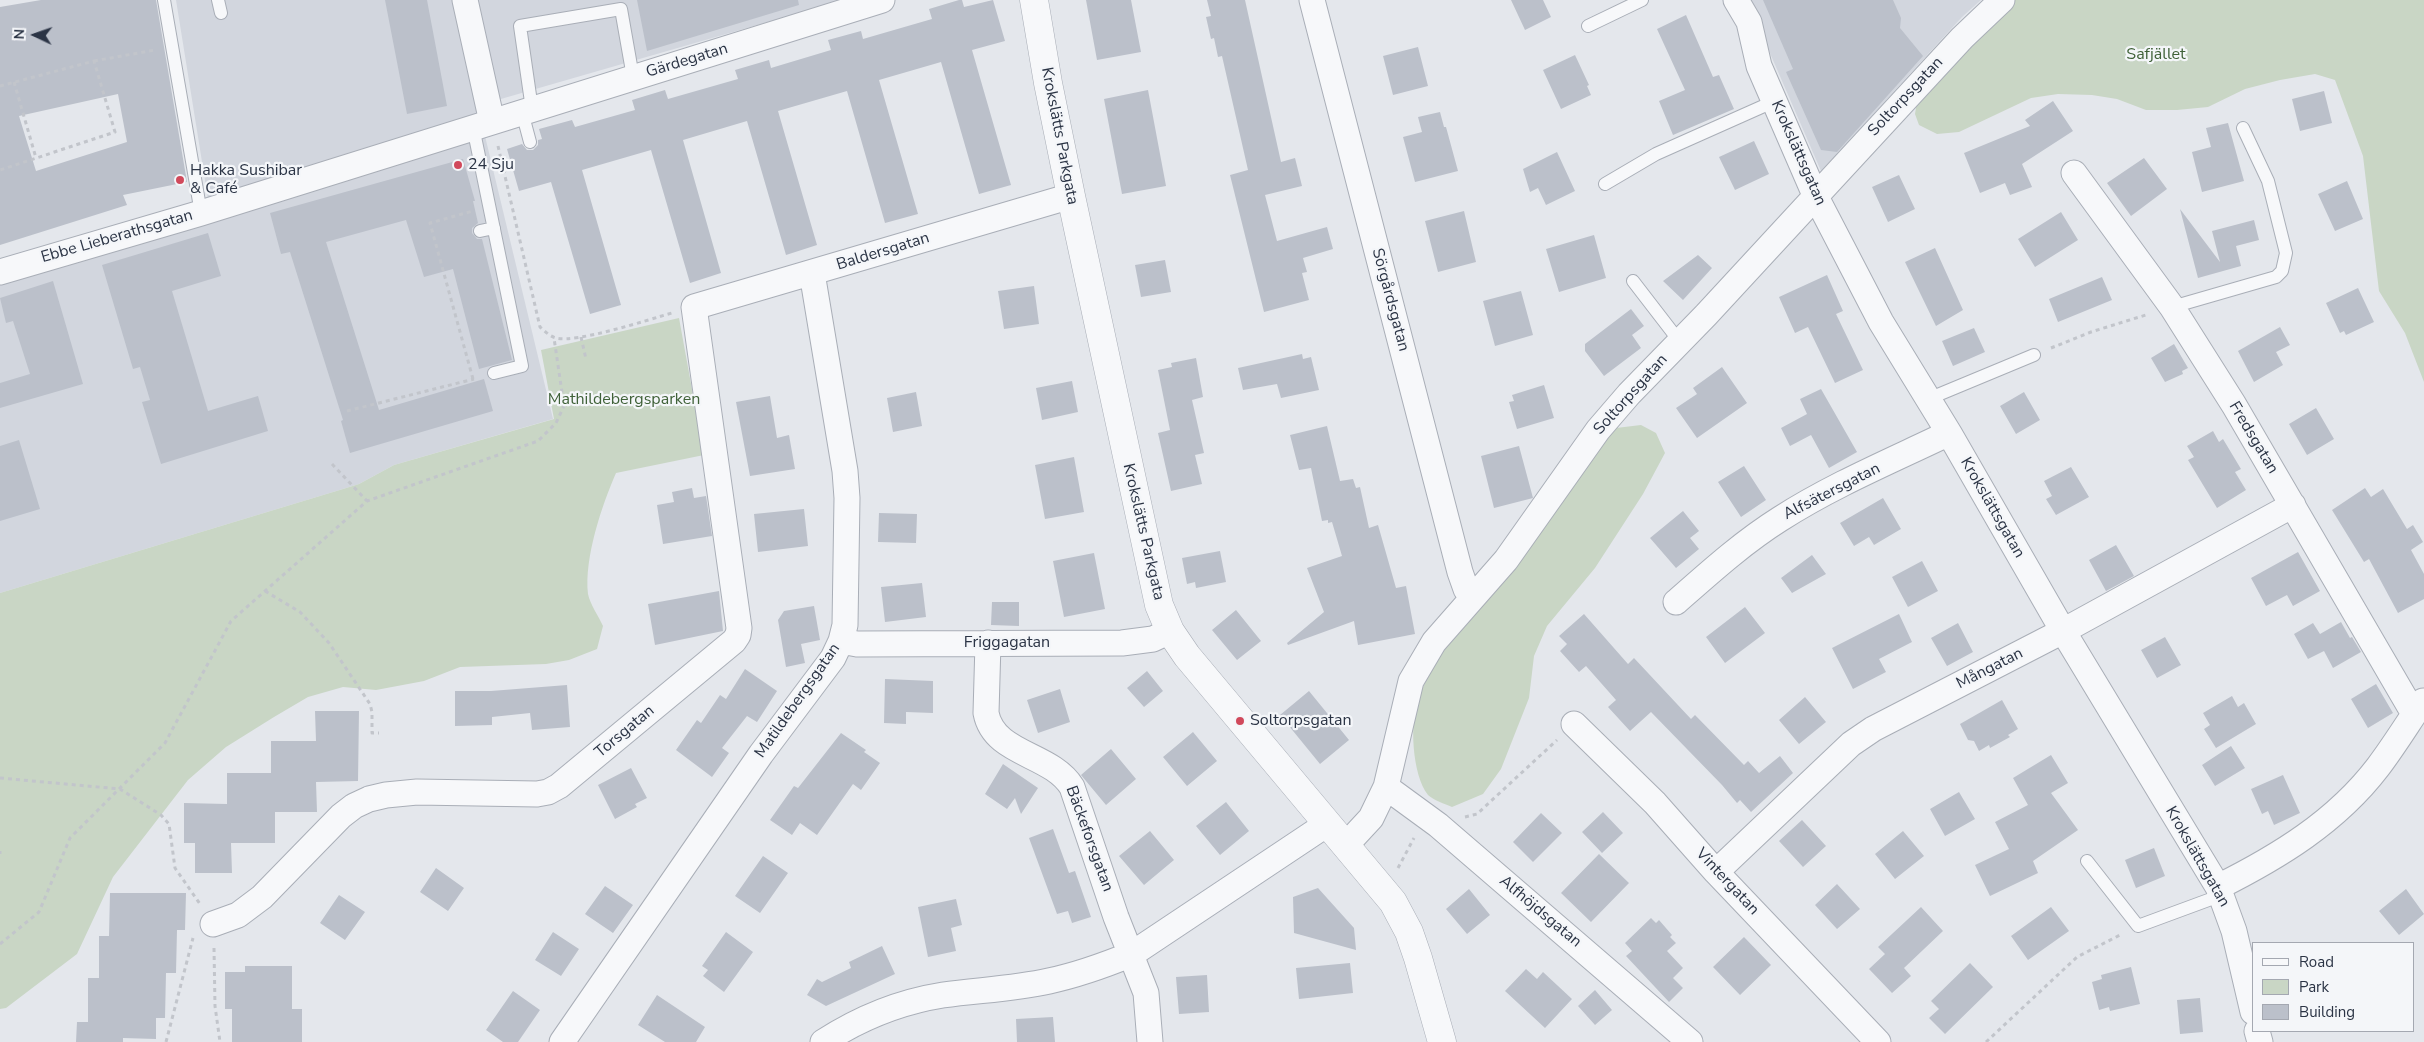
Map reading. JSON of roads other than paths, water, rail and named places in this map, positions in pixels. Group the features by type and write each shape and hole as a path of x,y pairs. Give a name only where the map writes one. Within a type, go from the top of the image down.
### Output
{"street":[{"path":"465,0 483,125"},
{"name":"Gärdegatan","path":"483,125 882,0"},
{"name":"Krokslätts Parkgata","path":"1034,0 1048,83 1071,196 1158,605 1170,631 1187,656 1388,894 1408,932 1442,1042"},
{"name":"Sörgårdsgatan","path":"1312,0 1460,572 1466,589 1472,598"},
{"name":"Krokslättsgatan","path":"1736,0 1749,22 1759,66 1815,195 1881,322 1949,433 2063,631 2220,891 2234,932 2252,1008"},
{"name":"Soltorpsgatan","path":"1346,845 1371,818 1386,787 1411,681 1434,642 1506,560 1598,430 1628,394 1680,342 1962,38 2002,0"},
{"name":"Ebbe Lieberathsgatan","path":"0,272 483,125"},
{"name":"Fredsgatan","path":"2074,173 2172,307 2419,707"},
{"name":"Baldersgatan","path":"694,307 1071,196"},
{"name":"Matildebergsgatan","path":"562,1042 761,754 832,658 841,641 845,625 845,471 812,273"},
{"name":"Torsgatan","path":"213,924 238,915 262,897 341,816 354,806 369,799 417,792 537,794 554,789 734,641 738,635 739,628 694,307"},
{"name":"Alfsätersgatan","path":"1676,602 1741,546 1779,519 1810,500 1949,433"},
{"name":"Mångatan","path":"1716,872 1851,744 1873,729 2063,631 2293,505"},
{"name":"Friggagatan","path":"841,641 857,644 1122,643 1153,639 1170,631"},
{"name":"Bäckeforsgatan","path":"988,643 986,713 988,723 1001,740 1054,768 1069,782 1116,917 1146,993 1150,1042"},
{"path":"2220,891 2334,815 2378,767 2419,707"},
{"name":"Vintergatan","path":"1574,724 1655,803 1716,872 1878,1042"},
{"name":"Alfhöjdsgatan","path":"1386,787 1431,820 1690,1042"},
{"path":"823,1042 874,1013 904,1003 941,995 1048,982 1108,964 1132,954 1327,824"}],"lane":[{"path":"164,0 201,212"},
{"path":"1588,26 1642,0"},
{"path":"530,142 520,26 621,9 633,78"},
{"path":"1605,184 1656,154 1775,102"},
{"path":"483,125 489,206 522,366 494,373"},
{"path":"2172,307 2276,277 2282,271 2286,253 2268,181 2243,128"},
{"path":"480,231 494,228"},
{"path":"1633,281 1680,342"},
{"path":"1928,399 2034,355"},
{"path":"2087,861 2138,926 2220,891"}],"place":[{"name":"24 Sju","path":"458,165"},
{"name":"Hakka Sushibar & Café","path":"180,180"},
{"name":"Soltorpsgatan","path":"1240,721"}],"park label":[{"name":"Safjället","path":"2156,55"},
{"name":"Mathildebergsparken","path":"624,400"}]}
